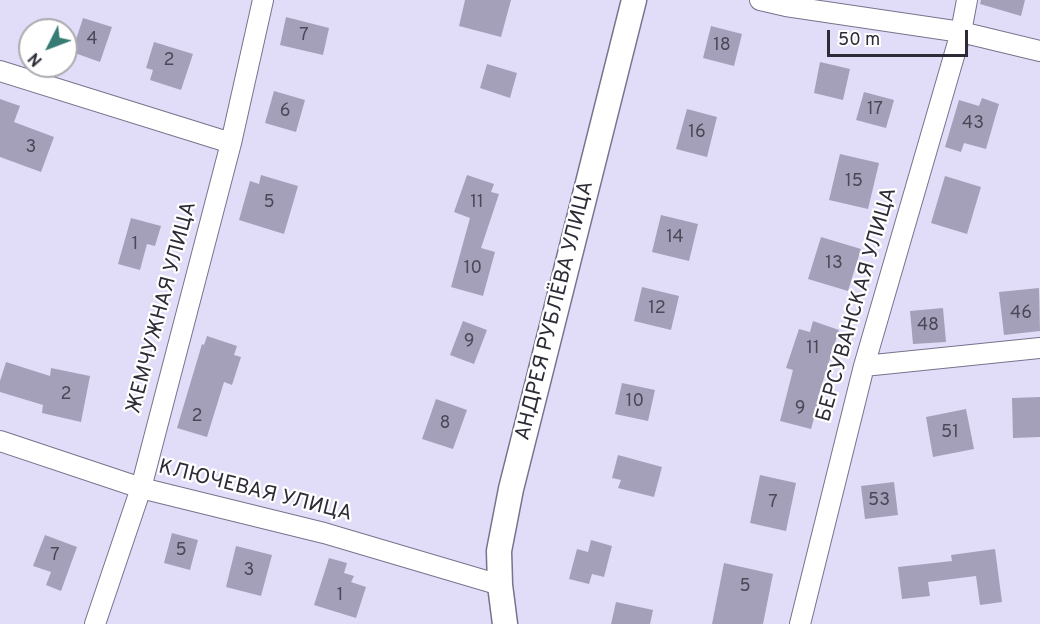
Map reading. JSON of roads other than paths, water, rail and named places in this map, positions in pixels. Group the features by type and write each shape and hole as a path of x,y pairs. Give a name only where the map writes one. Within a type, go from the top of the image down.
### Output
{"street":[{"name":"ЖЕМЧУЖНАЯ УЛИЦА","path":"95,624 141,488 231,143 263,0"},
{"name":"АНДРЕЯ РУБЛЁВА УЛИЦА","path":"505,624 499,551 511,489 634,0"},
{"path":"760,0 786,6 961,32 1040,51"},
{"name":"БЕРСУВАНСКАЯ УЛИЦА","path":"800,624 864,366 961,32 968,0"},
{"path":"0,71 231,143"},
{"path":"864,366 1040,348"},
{"name":"КЛЮЧЕВАЯ УЛИЦА","path":"0,441 141,488 324,533 500,585"}]}
